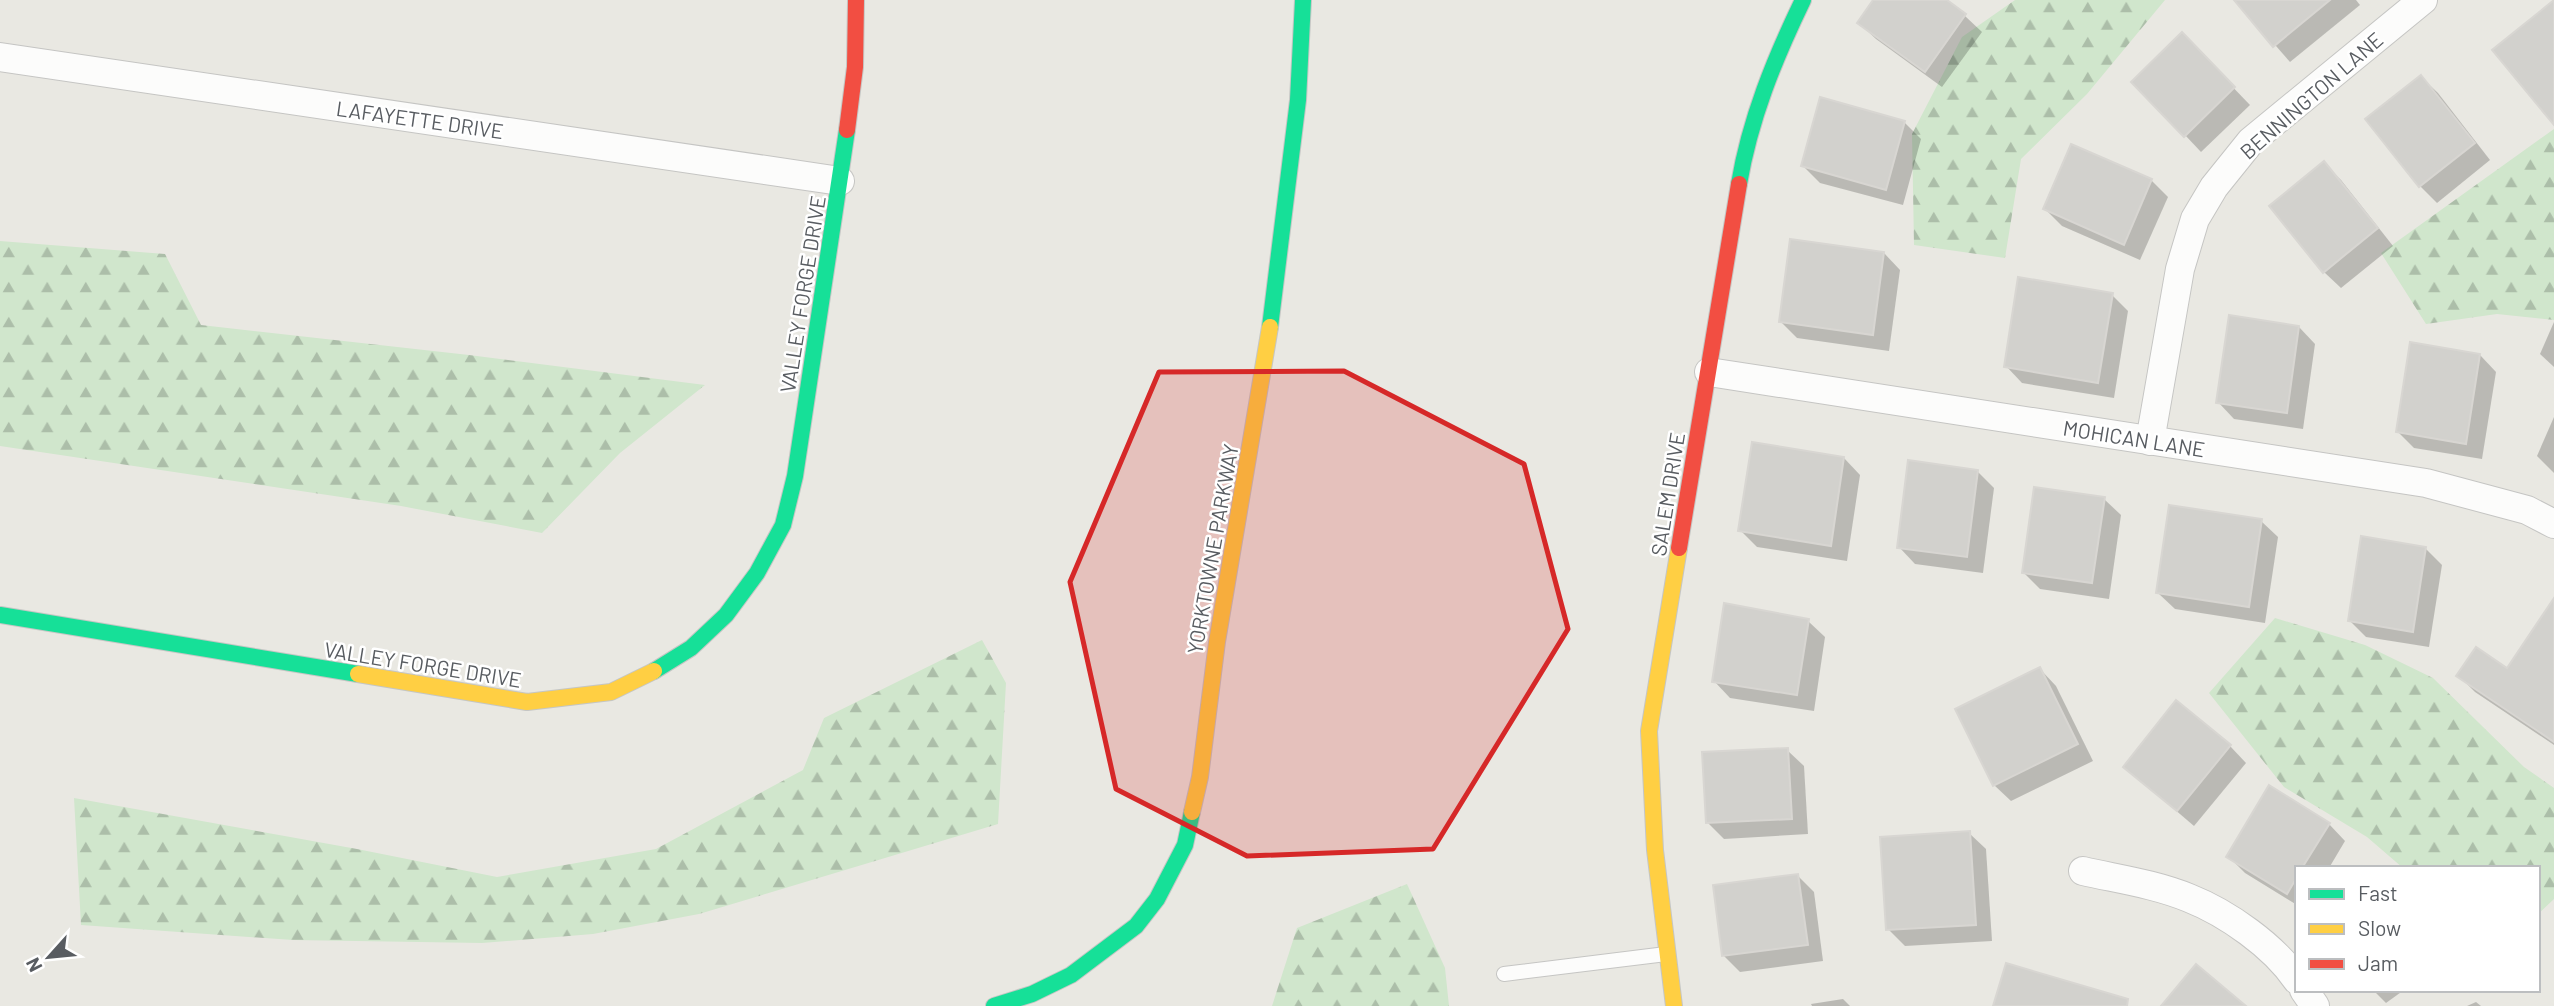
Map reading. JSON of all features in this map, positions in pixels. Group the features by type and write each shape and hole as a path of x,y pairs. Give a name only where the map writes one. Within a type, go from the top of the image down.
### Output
{"street":[{"name":"VALLEY FORGE DRIVE","path":"0,615 527,702 611,692 648,675 691,648 726,615 757,573 783,525 795,476 840,181 855,67 856,0"},
{"name":"YORKTOWNE PARKWAY","path":"994,1006 1032,995 1071,975 1136,926 1157,899 1185,845 1200,777 1217,642 1269,339 1298,100 1303,0"},
{"name":"SALEM DRIVE","path":"1674,1006 1655,849 1649,731 1741,173 1756,108 1781,45 1803,0"},
{"name":"BENNINGTON LANE","path":"2150,441 2180,269 2195,219 2214,187 2252,141 2423,0"},
{"name":"LAFAYETTE DRIVE","path":"0,57 840,181"},
{"name":"MOHICAN LANE","path":"1709,372 2426,483 2527,510 2554,524"},
{"path":"2083,871 2191,898 2246,929 2288,967 2295,977"}],"lane":[{"path":"1504,974 1666,954"}],"highlighted area":[{"path":"1344,371 1524,464 1568,629 1433,849 1247,856 1116,789 1070,582 1159,372"}],"green space":[{"path":"2015,0 2165,0 2087,94 2021,159 2005,258 1914,245 1912,134 1962,37"},
{"path":"2554,129 2554,320 2497,314 2426,324 2381,253"},
{"path":"0,241 165,254 201,325 705,385 620,453 542,533 401,506 0,446"},
{"path":"2275,618 2365,645 2433,678 2524,767 2554,788 2554,899 2540,912 2540,866 2401,866 2367,837 2284,787 2209,693"},
{"path":"982,640 1006,683 998,824 699,914 593,934 482,943 293,940 81,925 74,798 497,877 656,849 803,770 824,718"},
{"path":"1407,884 1445,968 1449,1006 1272,1006 1297,928"}],"building":[{"path":"1873,0 1947,0 1966,14 1925,72 1857,23"},
{"path":"2234,0 2330,0 2273,47"},
{"path":"2554,0 2554,125 2492,50"},
{"path":"2182,32 2235,87 2184,137 2131,82"},
{"path":"2421,75 2475,143 2419,187 2365,119"},
{"path":"1820,97 1905,121 1886,190 1801,166"},
{"path":"2071,144 2152,179 2124,245 2043,209"},
{"path":"2324,161 2378,228 2323,273 2269,206"},
{"path":"1790,239 1884,252 1873,335 1779,322"},
{"path":"2018,277 2113,293 2098,383 2004,367"},
{"path":"2229,315 2299,326 2287,413 2216,403"},
{"path":"2410,342 2480,354 2466,444 2396,432"},
{"path":"1752,442 1844,457 1831,546 1738,531"},
{"path":"1908,460 1978,470 1967,557 1897,548"},
{"path":"2034,487 2105,497 2092,583 2022,573"},
{"path":"2169,505 2262,519 2249,607 2156,593"},
{"path":"2361,536 2426,547 2413,632 2348,621"},
{"path":"2554,598 2554,742 2456,676 2476,647 2507,668"},
{"path":"1724,603 1809,619 1797,695 1712,682"},
{"path":"2040,667 2078,744 1993,786 1955,709"},
{"path":"2176,700 2231,745 2177,811 2123,767"},
{"path":"1788,748 1792,819 1706,823 1702,752"},
{"path":"2269,785 2330,823 2303,866 2295,866 2295,880 2287,894 2226,857"},
{"path":"1970,831 1976,925 1886,930 1880,837"},
{"path":"1798,874 1808,945 1722,956 1713,885"},
{"path":"2006,963 2128,999 2127,1006 1993,1006"},
{"path":"2196,964 2246,1006 2161,1006"}],"traffic: fast":[{"path":"1270,327 1298,100 1303,0"},
{"path":"1739,184 1764,90 1803,0"},
{"path":"654,671 691,648 726,615 757,573 783,525 795,476 847,130"},
{"path":"0,615 358,674"},
{"path":"994,1006 1032,994 1071,975 1136,926 1157,899 1185,845 1192,812"}],"traffic: slow":[{"path":"1192,812 1200,777 1217,642 1270,327"},
{"path":"1674,1006 1655,850 1649,731 1679,548"},
{"path":"358,674 527,702 611,692 654,671"}],"traffic: jam":[{"path":"847,130 855,67 856,0"},
{"path":"1679,548 1739,184"}]}
